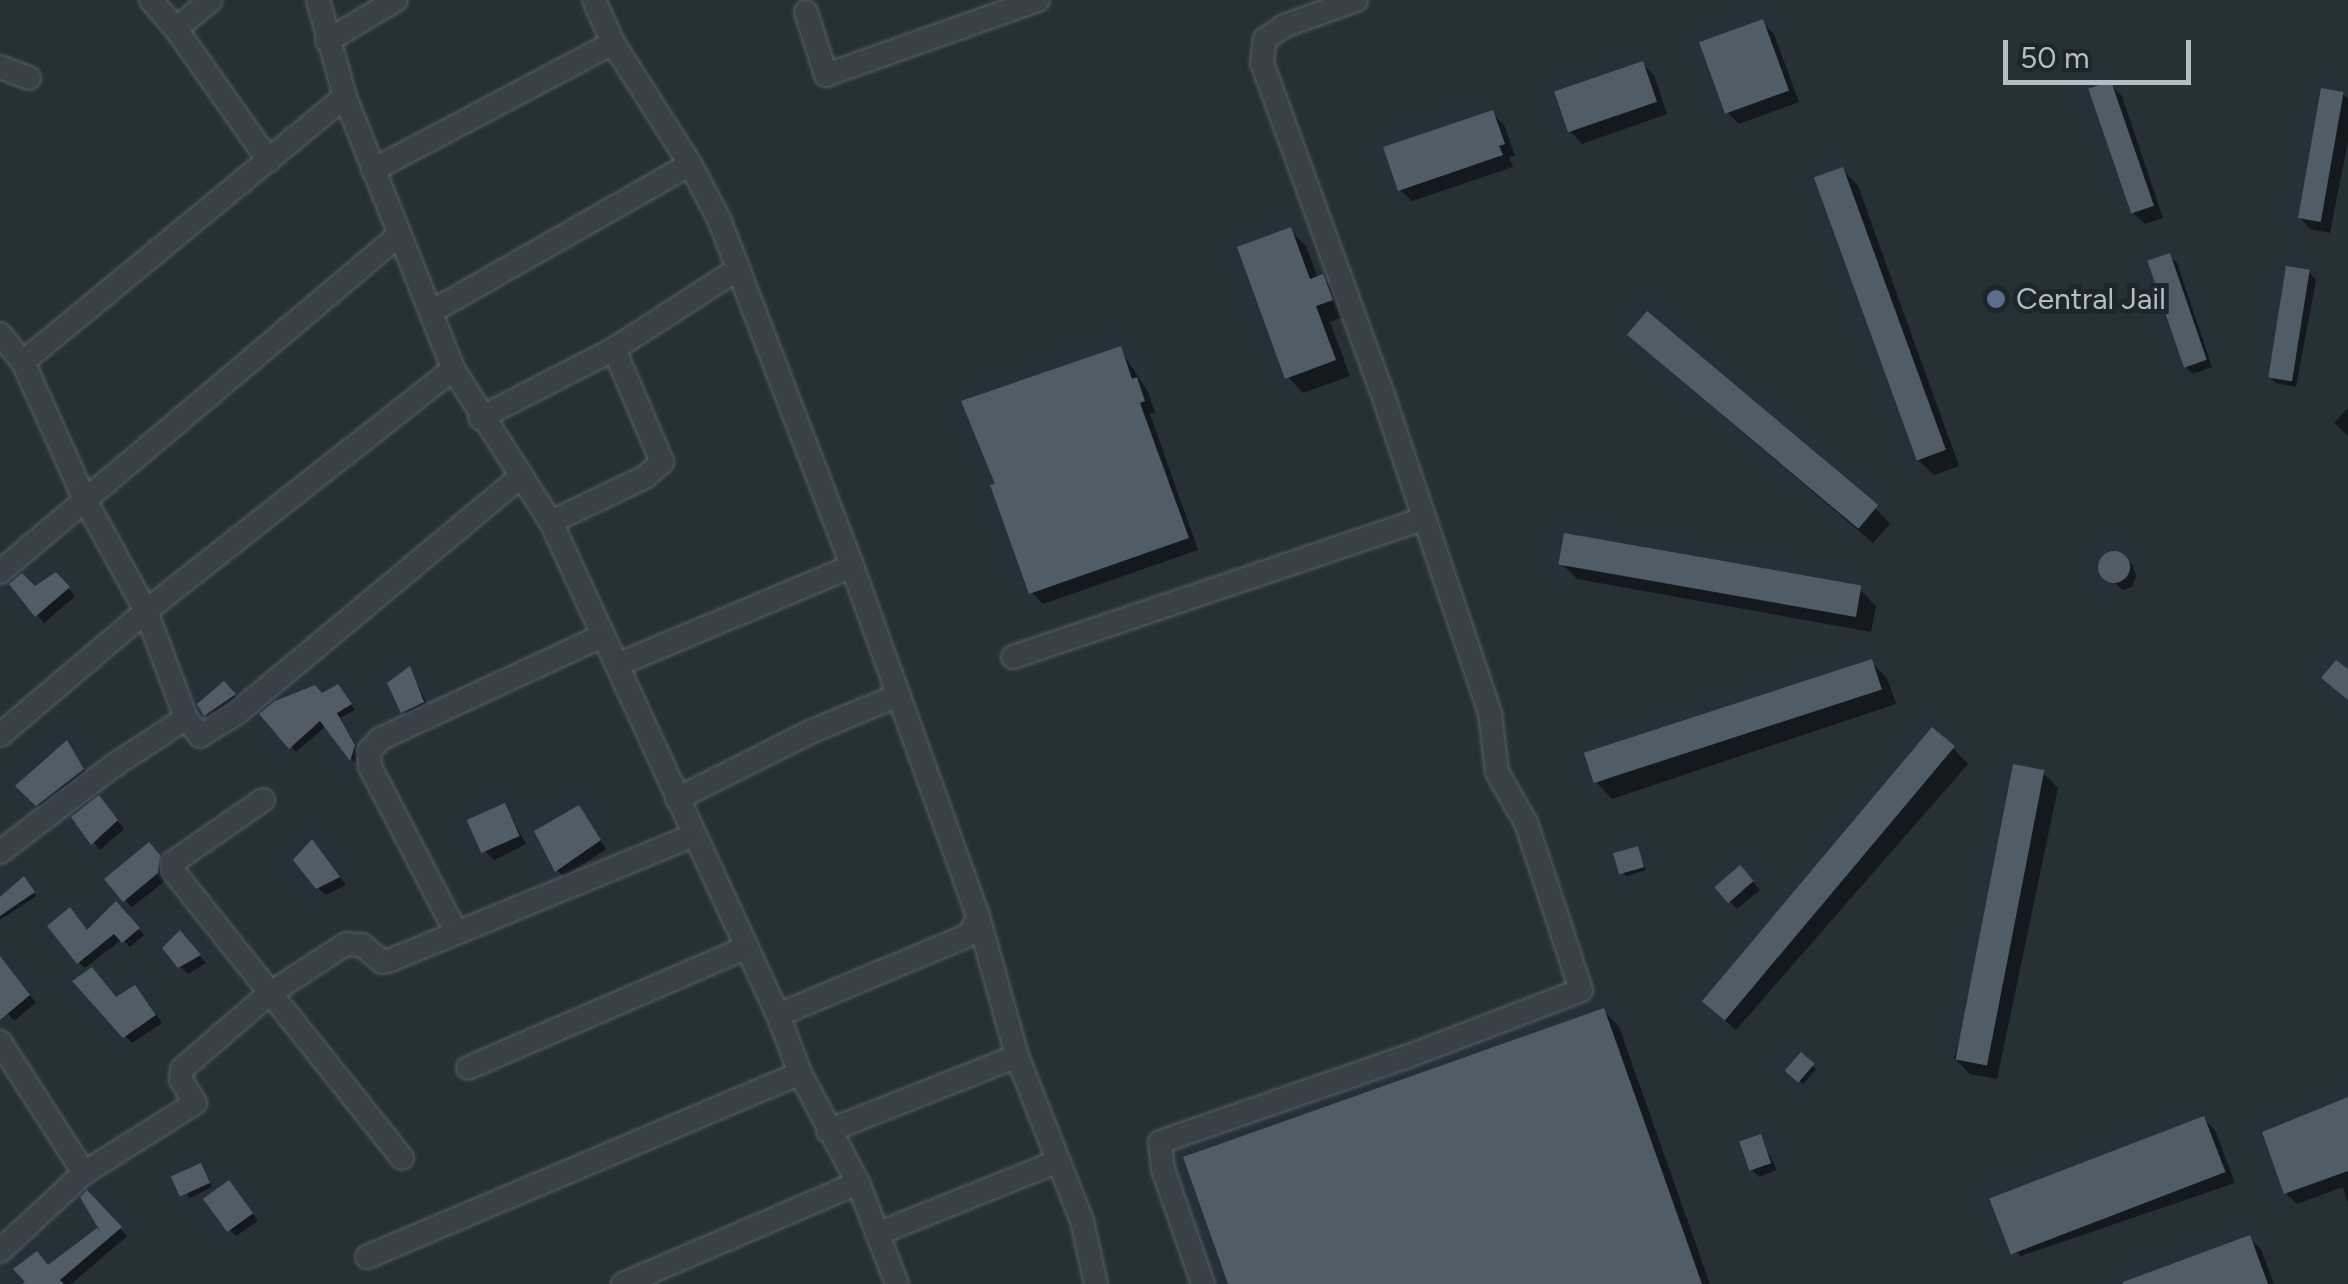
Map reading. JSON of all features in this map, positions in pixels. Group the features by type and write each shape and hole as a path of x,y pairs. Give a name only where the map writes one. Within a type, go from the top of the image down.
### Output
{"street":[{"path":"151,0 176,29 269,161"},
{"path":"176,29 211,0"},
{"path":"318,0 345,97 453,370 480,418 550,522 778,1015 800,1073 858,1183 897,1284"},
{"path":"328,42 396,0"},
{"path":"594,0 612,43 690,164 738,269 852,566 978,916 1017,1056 1082,1222 1095,1284"},
{"path":"806,12 826,75 1038,0"},
{"path":"1203,1284 1163,1169 1160,1142 1406,1057 1581,990 1526,823 1497,772 1490,713 1262,63 1265,39 1284,26 1356,0"},
{"path":"373,170 612,43"},
{"path":"0,67 30,78"},
{"path":"24,362 345,97"},
{"path":"431,312 690,164"},
{"path":"0,572 398,236"},
{"path":"480,418 614,348 738,269"},
{"path":"0,334 24,362 84,498 146,611 186,718 200,736 237,712 521,476"},
{"path":"550,522 645,477 662,462 614,348"},
{"path":"0,735 146,611 453,370"},
{"path":"1013,657 1424,518"},
{"path":"617,665 852,566"},
{"path":"456,932 370,767 369,750 380,739 602,636"},
{"path":"678,799 810,732 898,695"},
{"path":"0,852 113,766 186,718"},
{"path":"263,800 172,863 173,872 402,1158"},
{"path":"0,1251 84,1173 195,1103 181,1080 182,1069 269,994 346,944 362,945 382,962 694,835"},
{"path":"778,1015 960,939 971,933 978,916"},
{"path":"468,1068 745,948"},
{"path":"2,1052 84,1173"},
{"path":"828,1131 1017,1056"},
{"path":"367,1257 800,1073"},
{"path":"877,1234 1059,1161"},
{"path":"623,1284 858,1183"}],"building":[{"path":"1763,19 1789,90 1725,114 1699,42"},
{"path":"1643,61 1657,102 1568,132 1554,92"},
{"path":"2111,81 2154,206 2131,214 2088,89"},
{"path":"2321,88 2344,92 2321,222 2298,218"},
{"path":"1493,110 1505,144 1499,146 1503,155 1398,191 1383,147"},
{"path":"1843,167 1946,450 1917,460 1814,178"},
{"path":"1291,227 1310,279 1323,274 1333,300 1316,306 1336,360 1285,379 1237,247"},
{"path":"2170,253 2207,360 2184,368 2147,261"},
{"path":"2286,266 2310,270 2292,381 2268,378"},
{"path":"1647,311 1878,505 1858,529 1627,335"},
{"path":"1121,346 1132,379 1137,377 1145,401 1140,403 1189,538 1029,594 990,485 995,484 961,401"},
{"path":"1564,533 1861,585 1856,617 1558,565"},
{"path":"2114,551 2125,556 2130,567 2125,578 2114,583 2103,578 2098,567 2103,556"},
{"path":"56,572 70,587 35,617 9,584 22,573 35,586"},
{"path":"1872,659 1882,689 1594,783 1584,753"},
{"path":"2336,660 2348,669 2348,700 2321,678"},
{"path":"410,666 424,702 401,713 387,683"},
{"path":"224,681 236,694 204,716 197,704"},
{"path":"338,684 352,704 337,713 355,745 350,761 320,721 289,749 259,714 275,701 315,685 322,693"},
{"path":"1932,727 1955,746 1725,1021 1702,1001"},
{"path":"67,740 84,769 36,806 15,786"},
{"path":"2013,764 2044,770 1987,1066 1956,1059"},
{"path":"99,795 118,820 91,845 71,817"},
{"path":"505,803 520,836 481,853 467,820"},
{"path":"579,805 601,840 555,872 534,831"},
{"path":"312,839 340,877 316,889 293,860"},
{"path":"149,842 160,855 158,873 123,902 104,879"},
{"path":"1638,846 1644,867 1619,874 1613,853"},
{"path":"1740,865 1754,881 1728,903 1714,887"},
{"path":"24,876 35,892 0,916 0,897"},
{"path":"116,901 140,928 122,943 114,934 77,964 47,926 70,907 87,930"},
{"path":"180,930 201,955 178,968 162,948"},
{"path":"0,956 30,995 0,1020"},
{"path":"92,967 116,997 135,985 156,1015 123,1038 72,981"},
{"path":"1604,1008 1702,1284 1228,1284 1183,1157"},
{"path":"1801,1052 1815,1064 1798,1083 1785,1071"},
{"path":"2348,1097 2348,1171 2284,1194 2262,1132"},
{"path":"2204,1116 2226,1172 2011,1254 1989,1198"},
{"path":"1761,1134 1771,1163 1749,1171 1739,1141"},
{"path":"201,1163 210,1183 180,1197 171,1176"},
{"path":"229,1180 253,1213 227,1232 203,1199"},
{"path":"87,1190 122,1227 60,1280 64,1284 22,1284 25,1282 13,1269 37,1251 48,1265 97,1228 101,1233 80,1197"},
{"path":"2250,1235 2268,1284 2123,1284 2123,1282"}],"place":[{"name":"Central Jail","path":"1996,299"}]}
